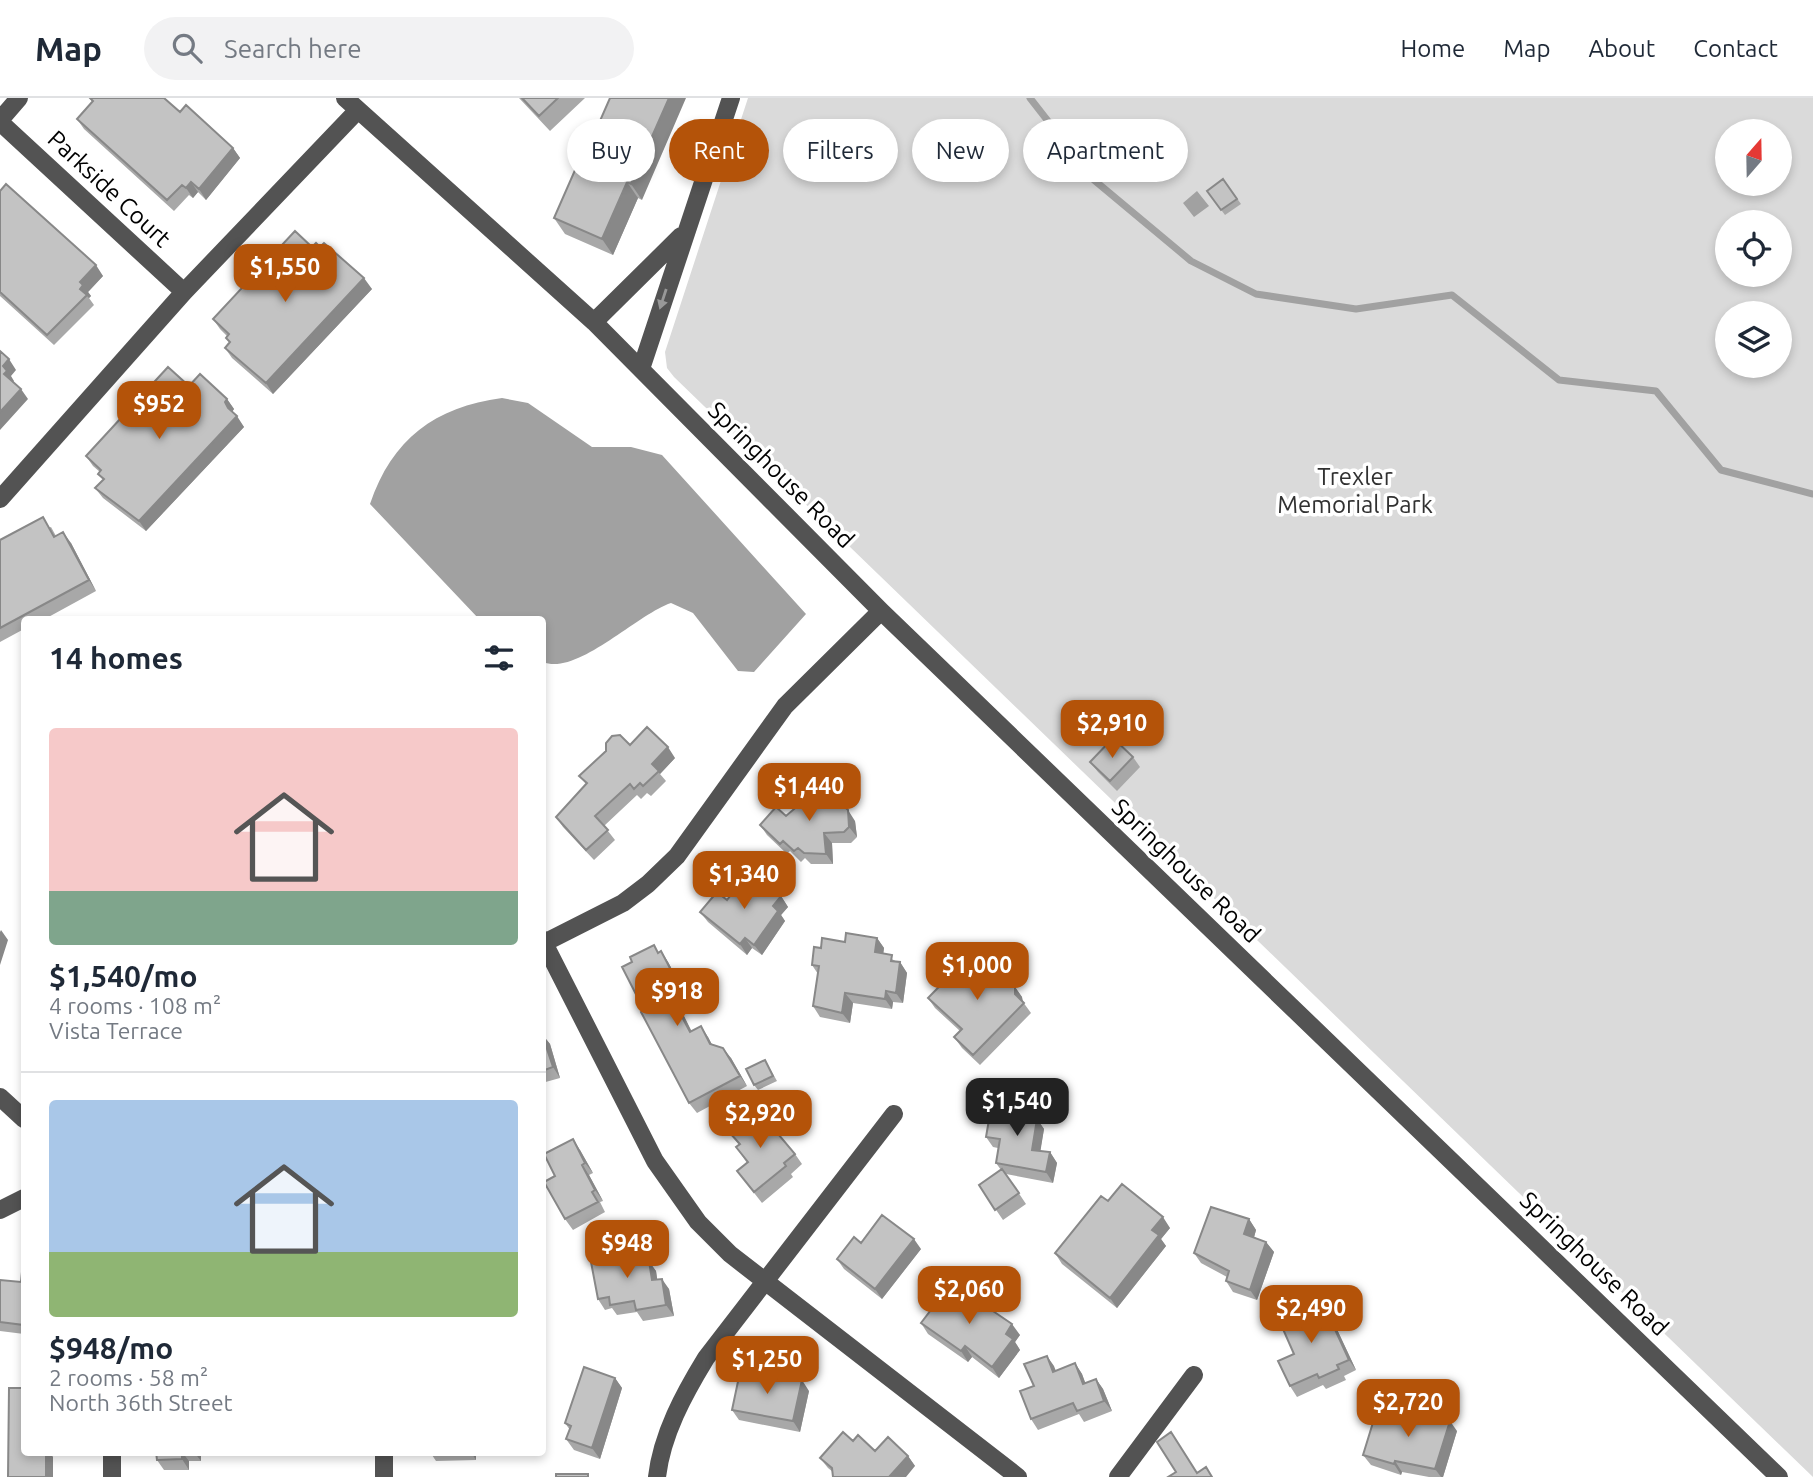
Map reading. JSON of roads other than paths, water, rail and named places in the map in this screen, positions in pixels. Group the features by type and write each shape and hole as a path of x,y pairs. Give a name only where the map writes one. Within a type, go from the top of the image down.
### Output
{"street":[{"name":"Parkside Court","path":"19,98 0,121 184,292"},
{"path":"641,369 731,98"},
{"path":"0,499 351,104"},
{"name":"Springhouse Road","path":"351,104 594,322 881,611 1779,1477"},
{"path":"594,322 684,233"},
{"path":"546,941 623,903 658,875 677,856 785,706 881,611"},
{"path":"546,948 655,1161 677,1196 730,1254 1018,1477"},
{"path":"0,1097 21,1116"},
{"path":"657,1477 669,1431 685,1393 706,1357 894,1114"},
{"path":"0,1210 21,1200"},
{"path":"1118,1477 1194,1375"},
{"path":"112,1456 112,1477"},
{"path":"384,1456 384,1477"}],"waterway":[{"path":"1030,98 1094,180 1191,261 1256,294 1356,309 1452,295 1559,380 1656,391 1721,470 1813,494"}],"park label":[{"name":"Trexler Memorial Park","path":"1355,491"}]}
